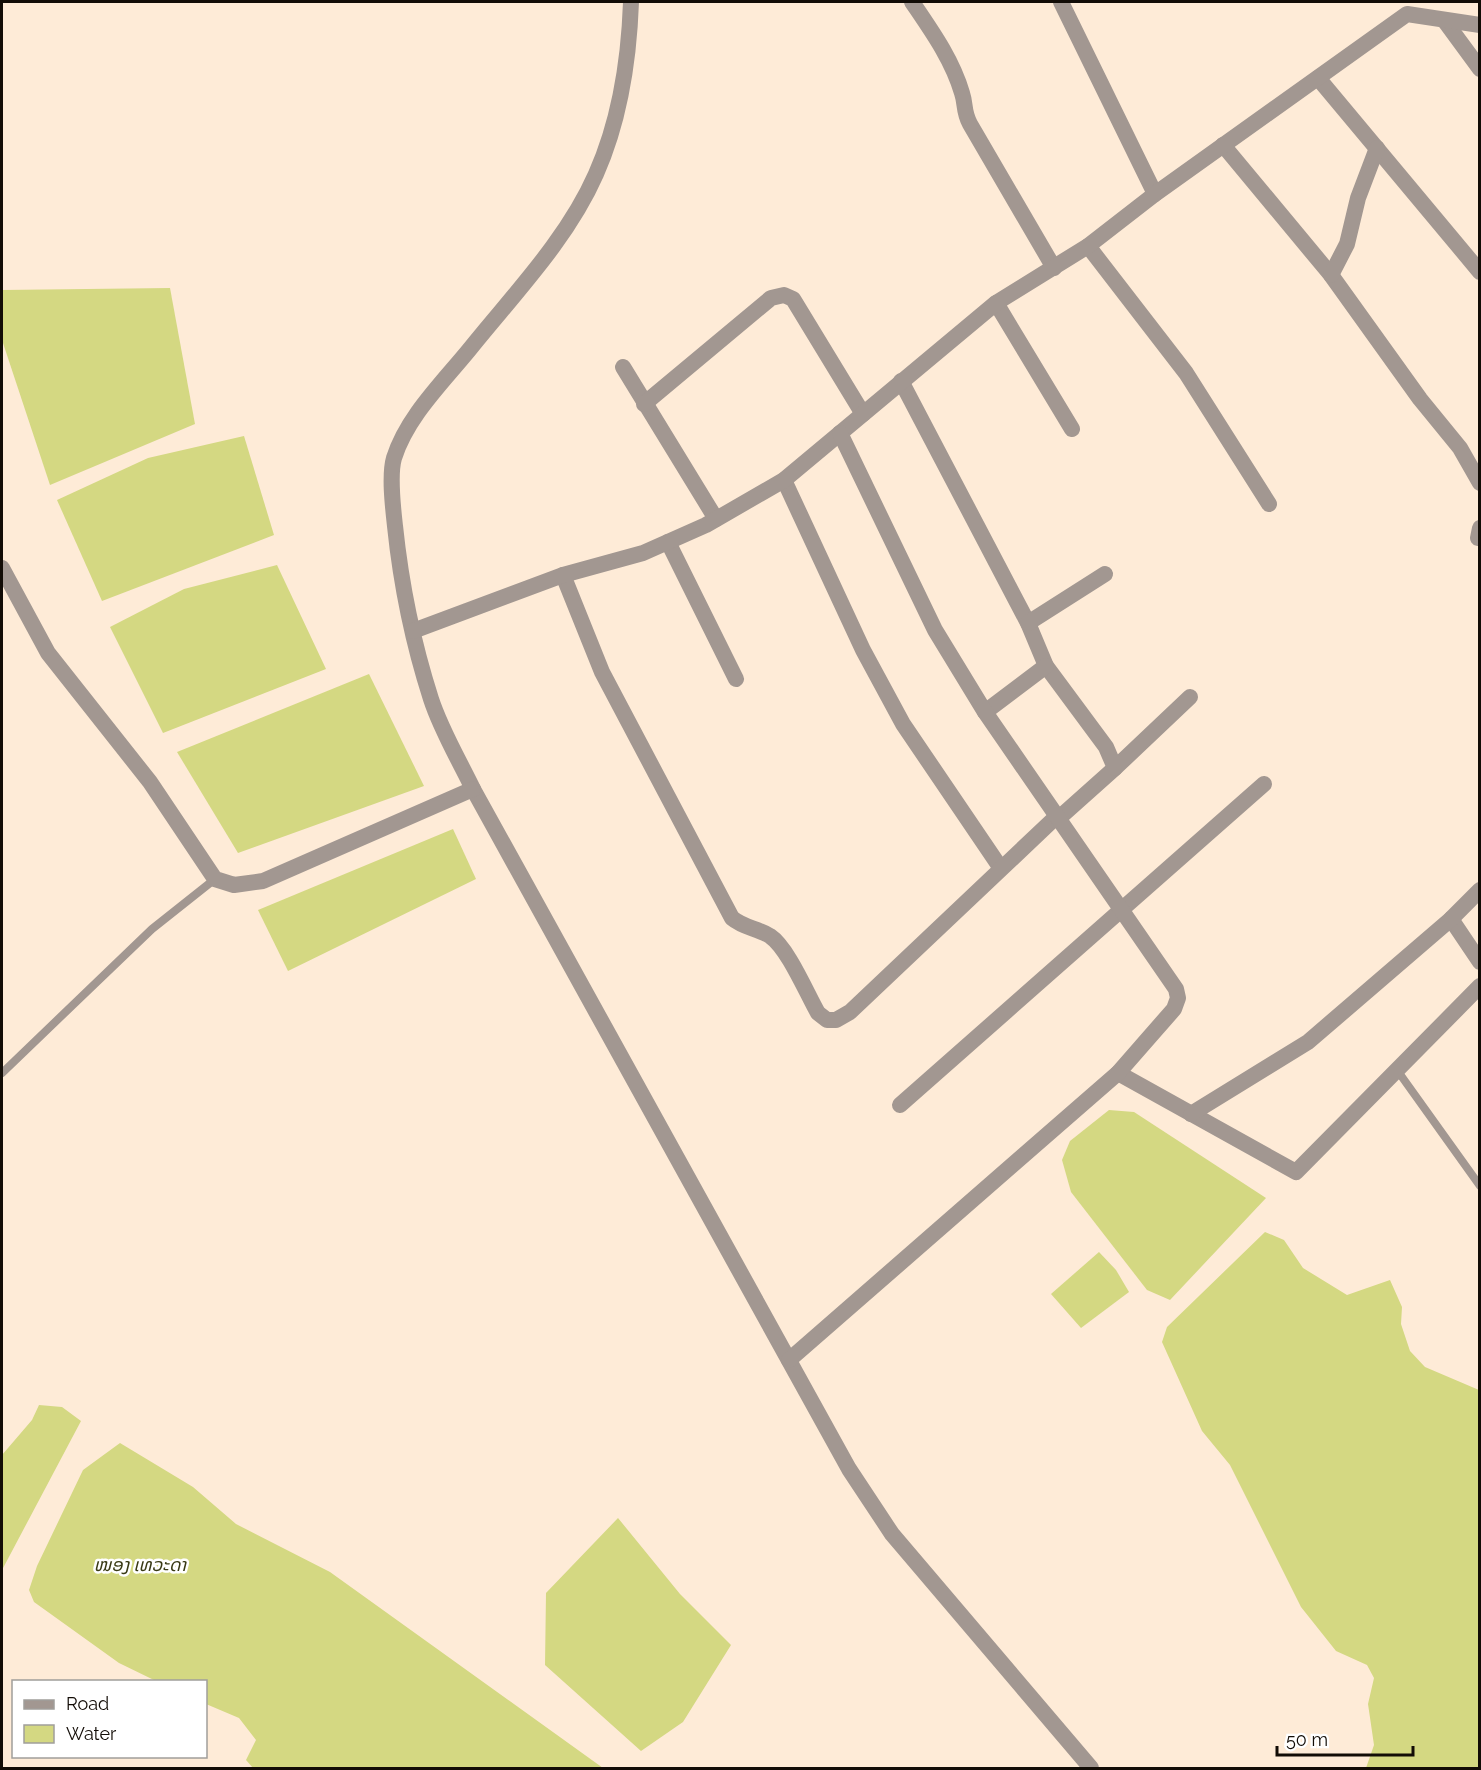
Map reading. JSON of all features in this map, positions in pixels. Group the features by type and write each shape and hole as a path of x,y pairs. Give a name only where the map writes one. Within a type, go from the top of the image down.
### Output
{"street":[{"path":"631,2 630,49 617,110 597,174 552,247 414,417 394,459 393,503 400,575 413,631 432,700 473,789 849,1470 892,1534 1091,1768"},
{"path":"912,2 945,52 963,95 963,110 970,124 1054,268"},
{"path":"1061,2 1155,194"},
{"path":"413,631 563,575 643,554 716,519 784,480 996,303 1088,246 1155,194 1318,78 1404,8 1444,20 1479,26"},
{"path":"1444,20 1479,69"},
{"path":"1318,78 1479,272"},
{"path":"1223,146 1331,275 1420,399 1460,448 1479,483"},
{"path":"1331,275 1347,244 1358,198 1377,148"},
{"path":"1088,246 1186,373 1269,504"},
{"path":"644,404 771,298 784,295 793,299 863,414"},
{"path":"996,303 1072,429"},
{"path":"623,367 716,519"},
{"path":"901,381 1028,623 1046,666 1106,747 1115,768"},
{"path":"789,1360 1118,1073 1174,1009 1178,998 1176,989 985,712 935,630 840,433"},
{"path":"784,480 863,650 903,724 1000,867"},
{"path":"668,542 736,679"},
{"path":"2,568 48,653 150,782 215,879 234,885 263,881 473,789"},
{"path":"1028,623 1105,574"},
{"path":"563,575 602,672 732,918 741,926 771,936 780,946 818,1013 827,1020 836,1020 850,1012 1000,867 1115,768 1190,697"},
{"path":"985,712 1046,666"},
{"path":"900,1105 1264,784"},
{"path":"1191,1114 1308,1042 1451,919 1479,890"},
{"path":"1451,919 1479,962"},
{"path":"1118,1073 1296,1172 1479,986"}],"lane":[{"path":"2,1073 144,937 215,879"},
{"path":"1397,1070 1479,1186"}],"water":[{"path":"170,288 195,424 50,485 2,340 2,290"},
{"path":"244,436 274,535 102,601 57,500 148,458"},
{"path":"277,565 326,669 163,733 110,627 184,589"},
{"path":"369,674 424,786 238,853 177,752"},
{"path":"453,829 476,879 288,971 258,910"},
{"path":"1109,1110 1134,1112 1266,1198 1170,1300 1147,1290 1071,1192 1062,1160 1070,1141"},
{"path":"1265,1232 1284,1240 1303,1268 1347,1295 1390,1280 1402,1307 1401,1324 1410,1351 1425,1367 1479,1390 1479,1768 1366,1768 1374,1745 1368,1704 1374,1678 1367,1665 1336,1651 1301,1607 1230,1465 1202,1431 1162,1342 1167,1327"},
{"path":"1099,1252 1116,1270 1129,1292 1081,1328 1051,1294"},
{"path":"39,1405 62,1407 81,1421 2,1570 2,1455 32,1420"},
{"name":"ໜອງ ເທວະດາ","path":"120,1443 193,1487 236,1524 330,1572 603,1768 253,1768 246,1760 256,1740 239,1718 207,1704 207,1680 154,1680 119,1663 34,1602 29,1590 37,1566 83,1470"},
{"path":"618,1518 680,1594 731,1645 683,1722 641,1751 545,1665 546,1593"}]}
